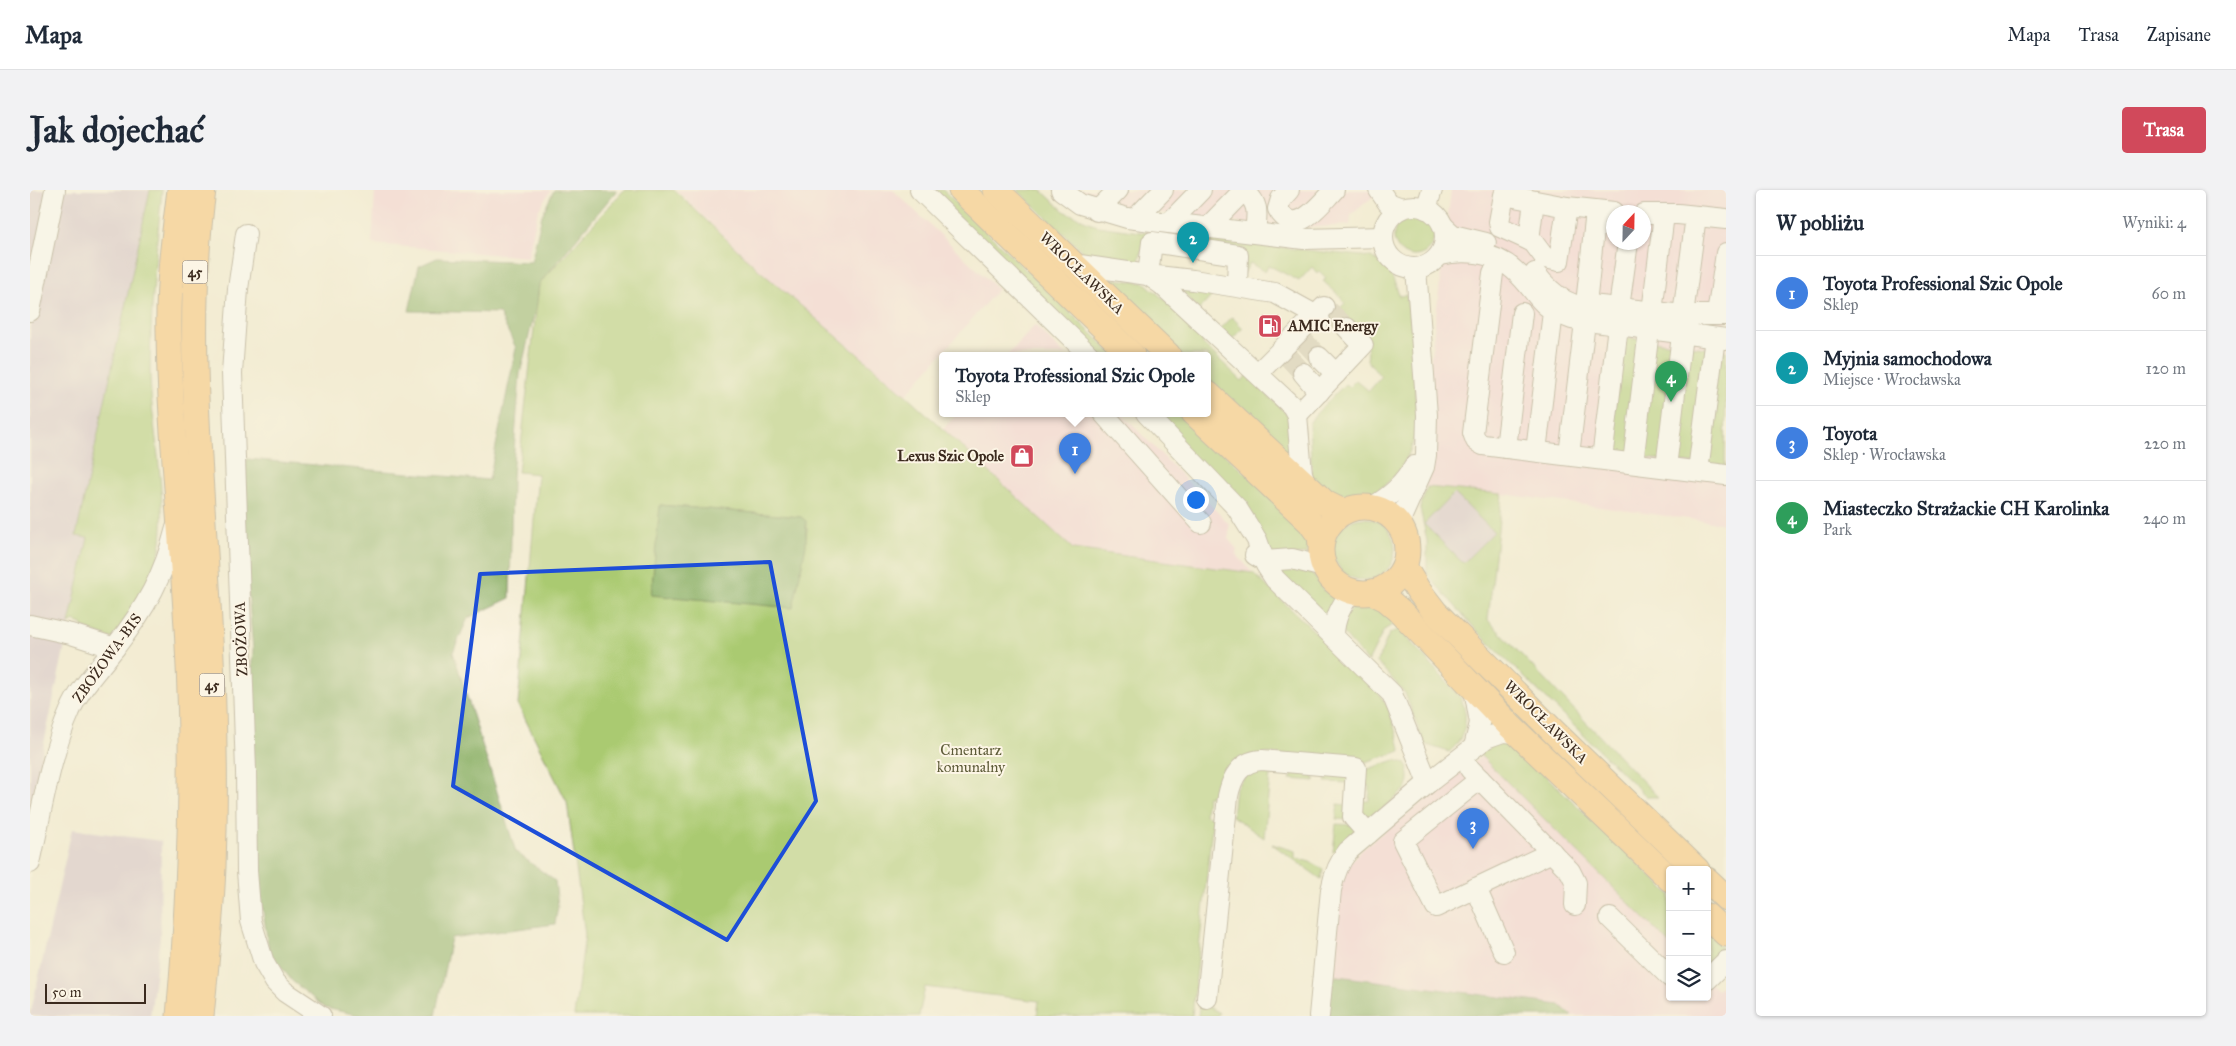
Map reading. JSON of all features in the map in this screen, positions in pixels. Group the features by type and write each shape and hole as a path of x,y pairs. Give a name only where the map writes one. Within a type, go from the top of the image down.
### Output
{"main road":[{"name":"45","path":"179,1016 190,878 192,741 188,637 169,330 174,234 180,190"},
{"name":"45","path":"201,1016 213,867 214,805 212,666 194,363 194,278 203,190"},
{"name":"WROCŁAWSKA","path":"961,190 1129,352"},
{"name":"WROCŁAWSKA","path":"996,190 1165,352"},
{"path":"1211,397 1325,503 1343,512"},
{"path":"1198,417 1310,522 1320,536 1322,556 1338,584 1362,592 1380,590 1394,581 1404,567 1407,547 1401,527 1389,514 1372,507 1357,507 1336,516 1326,529 1322,556"},
{"name":"WROCŁAWSKA","path":"1404,567 1418,590 1435,612 1553,731 1693,866"},
{"name":"WROCŁAWSKA","path":"1362,592 1386,599 1399,610 1518,733 1666,875"},
{"path":"1711,884 1726,898"},
{"path":"1711,920 1726,934"}],"street":[{"path":"30,311 55,190"},
{"path":"920,190 1086,352"},
{"path":"1098,211 1118,190"},
{"path":"1135,219 1163,190"},
{"path":"1169,223 1201,190"},
{"path":"1207,228 1244,190 1254,200 1257,207 1255,233"},
{"path":"1289,190 1281,199 1278,209 1285,218 1297,222 1307,218 1334,190"},
{"path":"1379,190 1388,203 1402,208 1418,206 1429,199 1443,226 1453,236 1481,241 1515,253 1527,264 1550,292 1573,310 1723,318"},
{"path":"1066,191 1080,204 1098,211 1135,219 1304,239 1383,237"},
{"path":"1536,451 1573,310 1605,212 1504,195 1501,209 1500,228 1529,240 1545,258 1560,261 1567,207"},
{"path":"1529,240 1534,201"},
{"path":"1402,208 1388,221 1383,237 1385,247 1397,263 1406,267 1416,268 1428,265 1440,255 1461,252 1496,259 1515,270 1544,305 1619,317 1722,344 1698,471"},
{"path":"1651,214 1726,219"},
{"path":"1664,214 1663,327 1666,467"},
{"path":"1683,315 1696,216"},
{"path":"1440,255 1445,239 1443,226"},
{"name":"ZBOŻOWA","path":"246,234 238,289 232,373 246,762 247,871 251,921 264,963 275,982 285,992 321,1016"},
{"path":"1148,275 1152,242 1238,255 1237,286"},
{"path":"1602,459 1627,250"},
{"path":"1723,318 1726,253"},
{"path":"1073,264 1237,286 1274,293 1322,313 1284,353 1258,374"},
{"path":"1401,527 1407,502 1424,467 1426,440 1427,415 1416,268"},
{"path":"1493,272 1473,433 1474,438 1479,443 1726,475"},
{"path":"1148,275 1161,284 1292,406 1297,415 1302,473 1306,486"},
{"path":"1506,448 1522,313 1529,299 1528,287"},
{"path":"1569,455 1573,310"},
{"path":"1488,316 1511,317 1522,313"},
{"path":"1633,463 1663,327 1683,315 1723,318"},
{"path":"1297,415 1359,350 1342,333"},
{"path":"1319,357 1336,374"},
{"path":"1303,373 1319,392"},
{"path":"1107,417 1201,523"},
{"path":"1150,417 1237,508 1237,520 1243,542 1256,556 1265,560 1322,556"},
{"path":"1372,507 1387,499 1400,487 1410,474 1426,440"},
{"name":"ZBOŻOWA-BIS","path":"30,862 55,754 70,710 153,593 171,548 180,516"},
{"path":"1265,560 1275,579 1392,694 1428,783"},
{"path":"1334,636 1334,622 1343,602 1362,592"},
{"path":"30,625 71,634 115,648"},
{"path":"1474,689 1480,722 1467,753 1480,779 1570,871 1576,883 1574,905"},
{"path":"1319,1016 1334,876 1348,851 1428,783 1494,734 1503,732 1518,733"},
{"path":"1206,998 1228,796 1232,779 1241,767 1247,763 1262,760 1356,768 1353,817 1368,834"},
{"path":"1480,779 1403,840 1436,907 1552,852"},
{"path":"1476,888 1504,952"},
{"path":"1610,918 1666,973"},
{"path":"1711,976 1726,961"}],"highlighted area":[{"path":"770,562 816,801 727,940 453,786 480,574"}],"shaded area":[{"path":"30,190 150,190 77,536 88,538 30,809"},
{"path":"375,190 551,190 538,211 528,257 372,244"},
{"path":"676,190 893,190 998,289 943,352 939,352 939,357 906,395 760,271"},
{"path":"1074,190 1381,190 1351,215 1350,225 1287,229 1115,207 1100,203"},
{"path":"1451,190 1726,190 1726,524 1502,494 1421,486 1431,356"},
{"path":"1035,325 1062,352 1011,352"},
{"path":"954,417 1125,417 1229,524 1229,540 1237,549 1236,554 1253,573 1073,549 943,429"},
{"path":"1454,493 1494,532 1463,563 1424,524"},
{"path":"1482,756 1666,940 1666,1001 1711,1001 1711,984 1717,990 1726,983 1726,1016 1572,1016 1559,1005 1330,975 1336,901 1346,867 1363,848"},
{"path":"72,829 161,841 160,938 150,1016 30,1016"}],"green space":[{"path":"150,190 162,190 152,306 150,375 160,477 162,530 159,554 153,575 113,639 84,628 82,624 74,621 69,624 88,538 76,536"},
{"path":"554,190 617,190 539,284 537,302 520,374 512,477 510,598 468,618 453,652 516,852 555,881 558,906 555,924 451,938 435,1016 362,1016 325,1008 292,981 269,951 258,877 259,853 249,699 253,650 242,488 247,459 489,480 516,348 499,313 409,311 419,266 437,258 531,262 542,215"},
{"name":"Cmentarz komunalny","path":"624,190 674,190 760,271 906,395 1073,549 1253,573 1377,691 1389,709 1401,751 1362,763 1264,753 1219,796 1207,796 1205,815 1213,817 1192,1016 1037,1016 1039,1001 925,987 919,1016 574,1016 585,935 567,802 518,705 538,474 518,472 539,284","holes":["660,505 801,517 807,529 801,571"]},
{"path":"927,190 943,190 1111,352 1096,352"},
{"path":"1017,190 1041,190 1064,211 1097,226 1371,257 1377,261 1390,274 1399,296 1406,295 1412,332 1417,425 1411,449 1400,468 1385,485 1376,490 1350,495 1337,493 1312,476 1309,424 1314,416 1345,384 1349,387 1356,380 1369,391 1381,377 1367,360 1367,345 1360,332 1337,311 1345,303 1323,281 1326,278 1319,271 1317,273 1312,267 1299,281 1268,265 1265,272 1250,263 1243,275 1245,249 1145,236 1138,265 1095,263"},
{"path":"1410,216 1418,216 1425,219 1431,225 1434,236 1431,247 1425,253 1418,256 1410,256 1403,253 1397,247 1394,240 1394,232 1397,225 1403,219"},
{"path":"1111,280 1145,283 1207,336 1202,343 1242,381 1247,375 1289,416 1290,455 1211,386 1211,352 1176,352 1108,284"},
{"path":"1182,288 1200,290 1211,297 1199,310 1181,290"},
{"path":"1232,317 1243,328 1231,340 1220,330"},
{"path":"1623,337 1726,351 1725,467 1609,454"},
{"path":"1157,417 1182,417 1288,511 1308,539 1307,554 1272,556"},
{"path":"1427,487 1502,494 1488,620 1658,797 1647,797 1478,632 1432,580 1427,573 1427,541 1420,508","holes":["1454,493 1494,532 1463,563 1424,524"]},
{"path":"660,505 801,517 806,521 806,545 793,608 651,595"},
{"path":"1358,518 1370,518 1386,527 1393,537 1395,549 1393,561 1386,571 1370,580 1358,580 1347,575 1338,566 1333,555 1333,543 1338,532 1347,523"},
{"path":"1278,566 1312,573 1323,589 1338,600 1329,619 1283,578"},
{"path":"1359,605 1375,606 1395,616 1391,621 1394,624 1384,630 1368,662 1342,632 1348,613"},
{"path":"1399,629 1460,697 1463,704 1465,726 1463,733 1449,752 1424,744 1405,693 1377,662 1389,634"},
{"path":"1499,738 1506,738 1666,890 1666,940 1479,754"},
{"path":"1395,760 1406,763 1409,776 1408,786 1368,821 1358,809 1359,801 1369,801 1370,786 1360,785 1362,771"},
{"path":"1251,768 1278,770 1280,776 1270,775 1264,838 1232,816 1235,789"},
{"path":"1308,770 1313,775 1315,781 1290,779 1295,771"},
{"path":"1332,772 1348,777 1349,783 1325,782 1327,776"},
{"path":"1338,804 1347,805 1350,820 1336,819"},
{"path":"1336,824 1354,825 1356,830 1333,852"},
{"path":"1272,844 1295,851 1295,858 1310,862 1323,869 1321,879"},
{"path":"1711,935 1718,942 1721,950 1718,959 1711,966"},
{"path":"1323,974 1560,1005 1572,1016 1319,1016"},
{"path":"1200,1001 1219,1013 1217,1016 1198,1016"}],"tunnel":[{"path":"1329,311 1347,328"},
{"path":"1302,339 1319,357"},
{"path":"1286,355 1303,373"}],"place":[{"name":"Myjnia samochodowa","path":"1193,263"},
{"name":"AMIC Energy","path":"1270,326"},
{"name":"Miasteczko Strażackie CH Karolinka","path":"1671,402"},
{"name":"Lexus Szic Opole","path":"1022,456"},
{"name":"Toyota Professional Szic Opole","path":"1075,474"},
{"name":"Toyota","path":"1473,849"}]}
